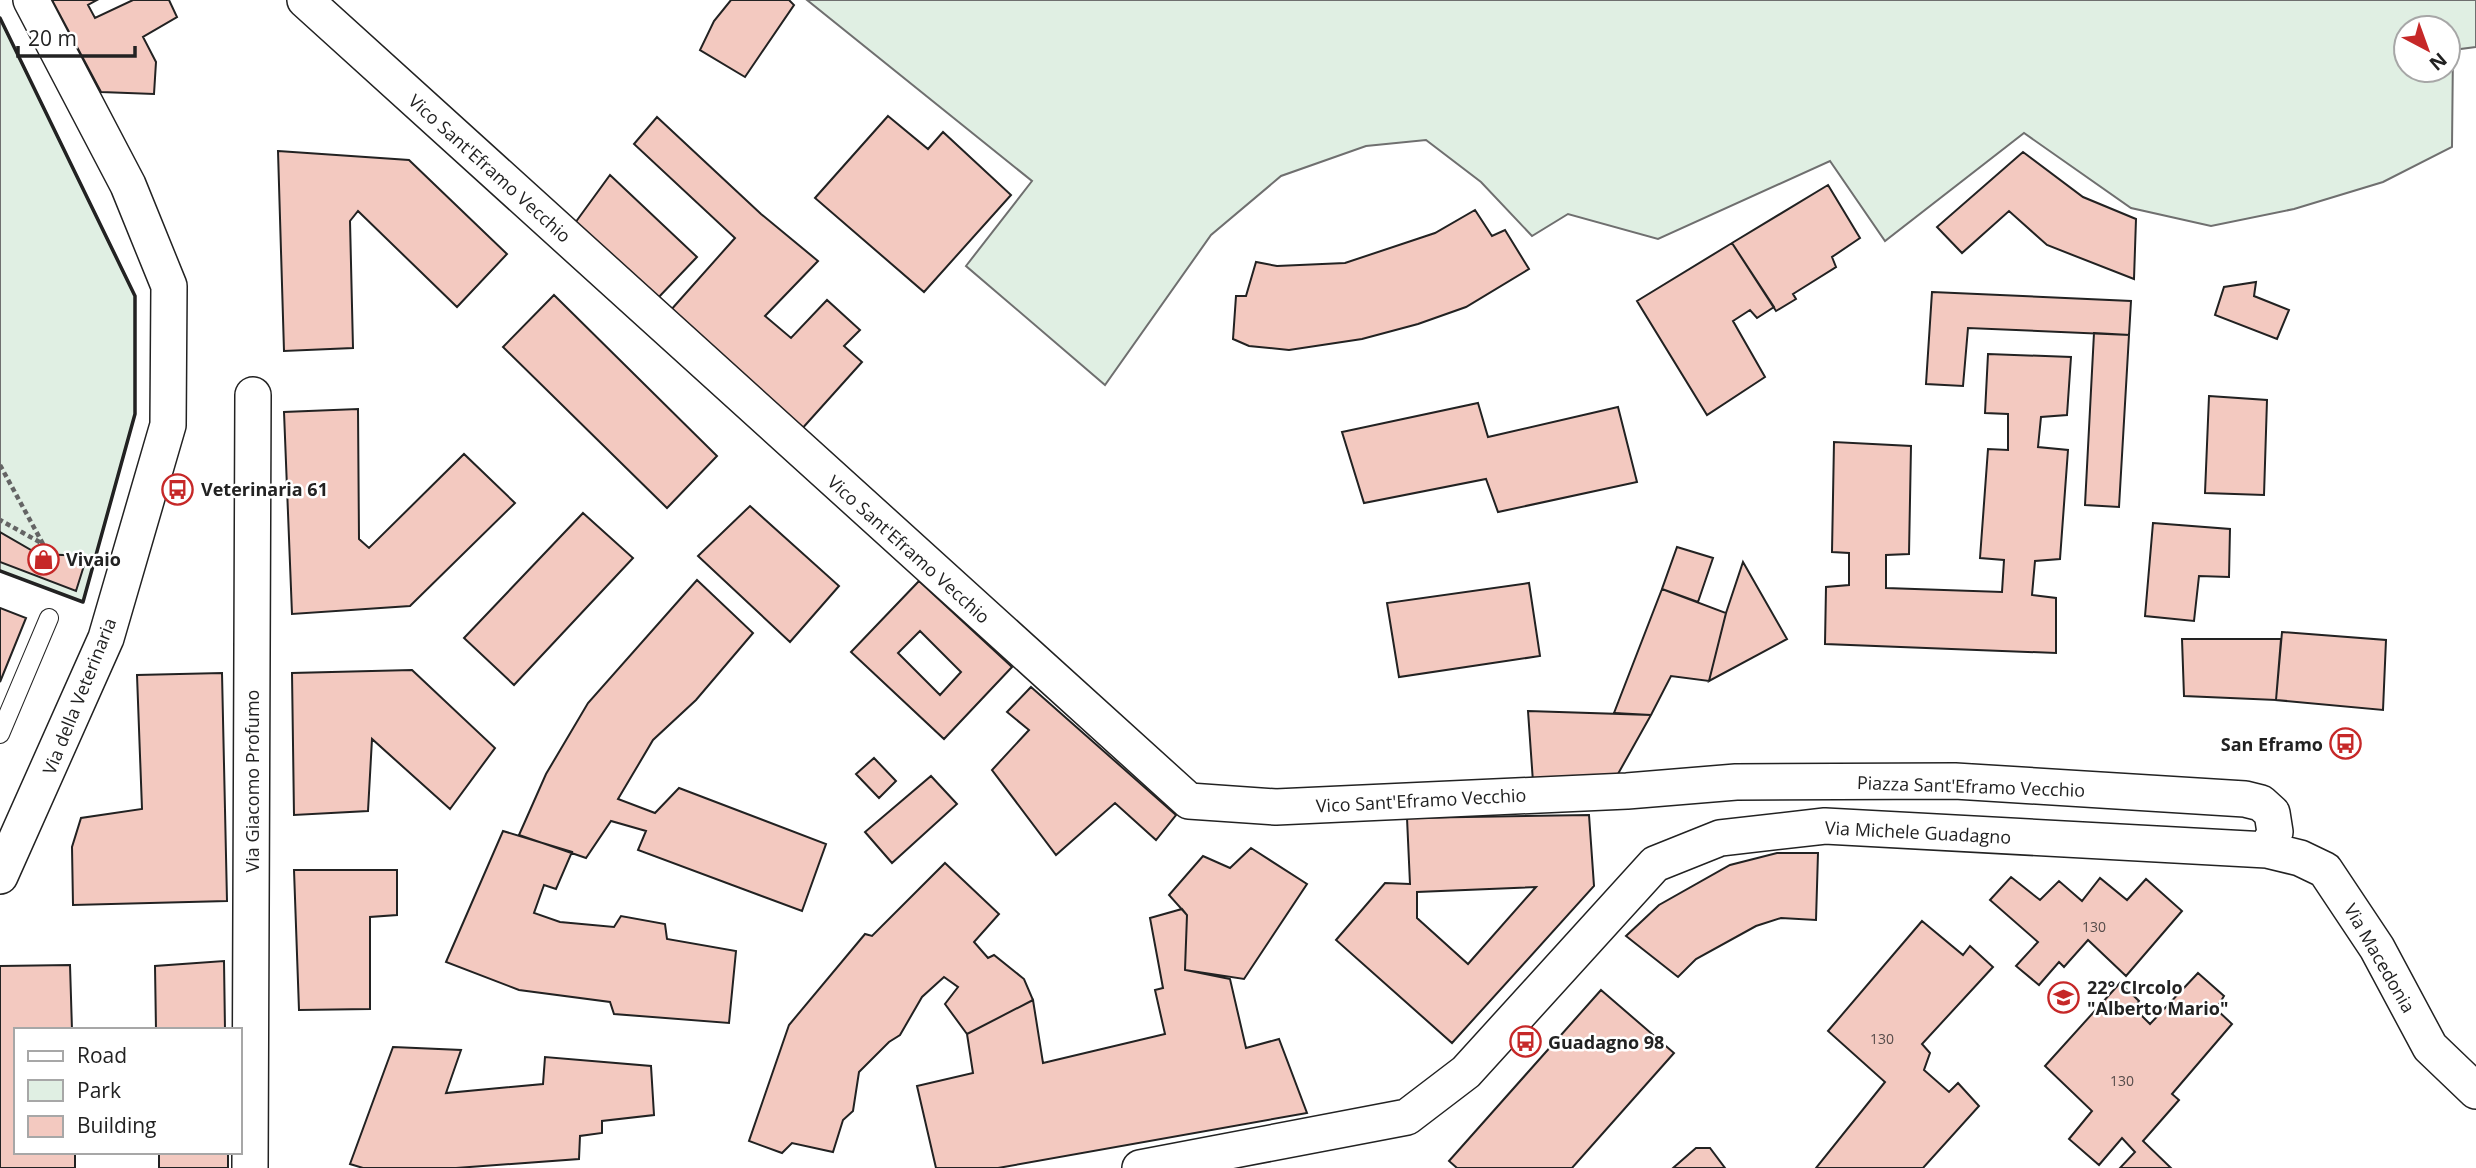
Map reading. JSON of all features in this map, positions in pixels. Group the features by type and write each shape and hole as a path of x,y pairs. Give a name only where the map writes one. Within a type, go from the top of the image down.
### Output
{"street":[{"name":"Via della Veterinaria","path":"0,876 106,638 168,425 169,286 128,185 31,0"},
{"name":"Vico Sant'Eframo Vecchio","path":"306,0 1189,802 1276,807 1628,791"},
{"name":"Via Giacomo Profumo","path":"250,1168 253,395"},
{"name":"Piazza Sant'Eframo Vecchio","path":"1628,791 1737,782 1955,781 2245,799 2261,803 2272,813 2274,832 2267,850"},
{"name":"Via Michele Guadagno","path":"1140,1168 1407,1117 1466,1072 1656,864 1720,838 1825,826 2267,850"},
{"name":"Via Macedonia","path":"2267,850 2300,858 2325,870 2377,948 2430,1047 2476,1091"}],"lane":[{"path":"0,734 49,618"}],"path":[{"path":"0,465 43,544 0,520"}],"green space":[{"path":"807,0 2476,0 2476,47 2462,49 2462,14 2392,14 2392,84 2453,84 2452,147 2383,182 2294,209 2211,226 2131,208 2024,133 1885,241 1830,161 1658,239 1568,214 1532,236 1481,182 1426,140 1366,146 1281,176 1211,235 1105,385 966,266 1032,181"},
{"path":"0,18 135,296 135,414 83,602 0,571"}],"building":[{"path":"52,0 97,0 88,5 95,18 133,0 169,0 177,17 143,37 156,62 154,94 101,92"},
{"path":"731,0 789,0 794,5 745,77 700,50 714,21"},
{"path":"888,116 928,149 943,132 1011,195 924,292 815,198"},
{"path":"657,117 761,214 818,261 765,316 791,338 827,300 860,330 844,346 862,362 800,431 670,311 735,238 634,144"},
{"path":"278,151 409,160 507,254 457,307 358,211 350,221 353,348 284,351"},
{"path":"2023,152 2083,197 2136,219 2134,279 2047,245 2009,211 1962,253 1937,227"},
{"path":"610,175 697,257 657,299 575,223"},
{"path":"1828,185 1860,238 1832,257 1836,267 1793,294 1796,299 1776,311 1732,243"},
{"path":"1475,210 1492,236 1505,230 1529,269 1466,307 1418,324 1362,339 1289,350 1249,346 1233,339 1236,296 1246,296 1256,262 1277,266 1345,263 1435,233"},
{"path":"1732,243 1774,307 1757,318 1750,310 1733,321 1765,377 1707,415 1637,301"},
{"path":"2256,282 2254,296 2289,310 2277,339 2215,315 2224,287"},
{"path":"1932,292 2131,301 2129,335 1968,328 1963,386 1926,384"},
{"path":"554,295 717,456 667,508 503,347"},
{"path":"2094,333 2129,335 2119,507 2085,505"},
{"path":"1988,354 2071,357 2067,415 2041,417 2038,447 2068,450 2060,559 2035,561 2032,595 2056,598 2056,653 1825,644 1826,587 1849,585 1849,553 1832,552 1834,442 1911,446 1909,554 1886,555 1886,588 2002,592 2004,560 1980,558 1988,449 2008,450 2008,414 1985,413"},
{"path":"2209,396 2267,400 2264,495 2205,493"},
{"path":"1478,403 1488,437 1618,407 1637,482 1498,512 1486,479 1364,503 1342,432"},
{"path":"358,409 359,539 369,548 464,454 515,503 410,606 292,614 284,412"},
{"path":"750,506 839,586 790,642 698,556"},
{"path":"583,513 633,558 514,685 464,638"},
{"path":"2153,523 2230,529 2229,577 2199,576 2194,621 2145,616"},
{"name":"Vivaio","path":"0,532 38,554 87,556 76,591 0,562"},
{"path":"1677,547 1713,558 1698,602 1662,589"},
{"path":"1743,562 1787,639 1709,681 1726,613"},
{"path":"697,580 753,633 696,700 653,740 618,799 655,813 679,788 826,844 802,911 638,850 646,831 611,821 586,858 519,835 546,774 588,703"},
{"path":"919,581 1012,667 944,739 851,652","holes":["920,631 961,672 940,695 898,653"]},
{"path":"1529,583 1540,656 1399,677 1387,603"},
{"path":"1662,589 1726,613 1709,681 1671,676 1651,715 1614,713"},
{"path":"0,608 26,618 0,682"},
{"path":"2282,632 2386,640 2383,710 2276,700"},
{"path":"2182,639 2281,639 2276,700 2184,696"},
{"path":"412,670 495,748 450,809 372,739 368,811 294,815 292,673"},
{"path":"222,673 227,901 73,905 72,847 81,818 142,809 137,675"},
{"path":"1031,687 1176,815 1156,840 1115,803 1056,855 992,770 1029,730 1007,712"},
{"path":"1528,711 1651,715 1614,781 1533,782"},
{"path":"874,758 896,781 879,798 856,774"},
{"path":"931,776 957,804 892,863 865,832"},
{"path":"1589,815 1594,886 1452,1043 1336,940 1385,883 1410,884 1407,818","holes":["1536,887 1468,964 1417,918 1417,892"]},
{"path":"503,831 572,852 556,889 544,885 534,913 560,922 614,927 621,916 665,924 667,939 736,951 729,1023 614,1014 610,1002 519,990 446,962"},
{"path":"1251,848 1307,884 1244,979 1185,970 1187,915 1169,895 1203,856 1230,868"},
{"path":"1777,853 1818,853 1816,920 1781,918 1756,926 1696,959 1678,977 1626,936 1659,905 1730,865"},
{"path":"945,863 999,914 974,942 988,958 994,955 1024,979 1033,1000 967,1034 945,1004 958,987 944,977 922,997 900,1035 889,1042 859,1072 853,1111 843,1120 833,1152 792,1143 782,1153 749,1141 789,1025 865,934 872,936"},
{"path":"294,870 397,870 397,915 370,917 370,1009 299,1010"},
{"path":"2011,877 2040,900 2059,881 2082,901 2100,878 2127,900 2146,879 2182,911 2126,976 2088,940 2064,967 2059,962 2039,985 2016,966 2038,942 1990,900"},
{"path":"1182,909 1187,915 1185,970 1230,979 1246,1048 1279,1039 1307,1113 998,1168 936,1168 917,1086 973,1073 967,1034 1033,1000 1043,1063 1165,1034 1155,990 1163,988 1150,918"},
{"path":"1922,921 1963,955 1970,946 1993,967 1922,1044 1930,1053 1924,1070 1949,1092 1958,1083 1979,1106 1923,1168 1816,1168 1885,1082 1828,1031"},
{"path":"224,961 225,1028 156,1028 155,966"},
{"path":"70,965 72,1028 14,1028 14,1154 75,1154 75,1168 0,1168 0,966"},
{"path":"2198,973 2224,996 2216,1009 2232,1024 2172,1094 2179,1100 2143,1141 2171,1168 2120,1168 2135,1152 2122,1138 2099,1165 2069,1139 2092,1111 2045,1066 2120,983 2139,1001 2134,1008 2150,1024"},
{"path":"1601,990 1674,1053 1572,1168 1457,1168 1449,1161"},
{"path":"393,1047 461,1050 446,1093 543,1084 545,1057 651,1066 654,1115 602,1121 602,1133 580,1136 579,1159 456,1168 363,1168 350,1164"},
{"path":"1696,1148 1710,1148 1725,1168 1673,1168"},
{"path":"159,1154 228,1154 228,1168 159,1168"}],"wall":[{"path":"0,18 135,296 135,414 83,602 0,571"}],"place":[{"name":"Veterinaria 61","path":"178,489"},
{"name":"Vivaio","path":"43,559"},
{"name":"San Eframo","path":"2346,744"},
{"name":"22° CIrcolo \"Alberto Mario\"","path":"2064,997"},
{"name":"Guadagno 98","path":"1525,1042"}]}
